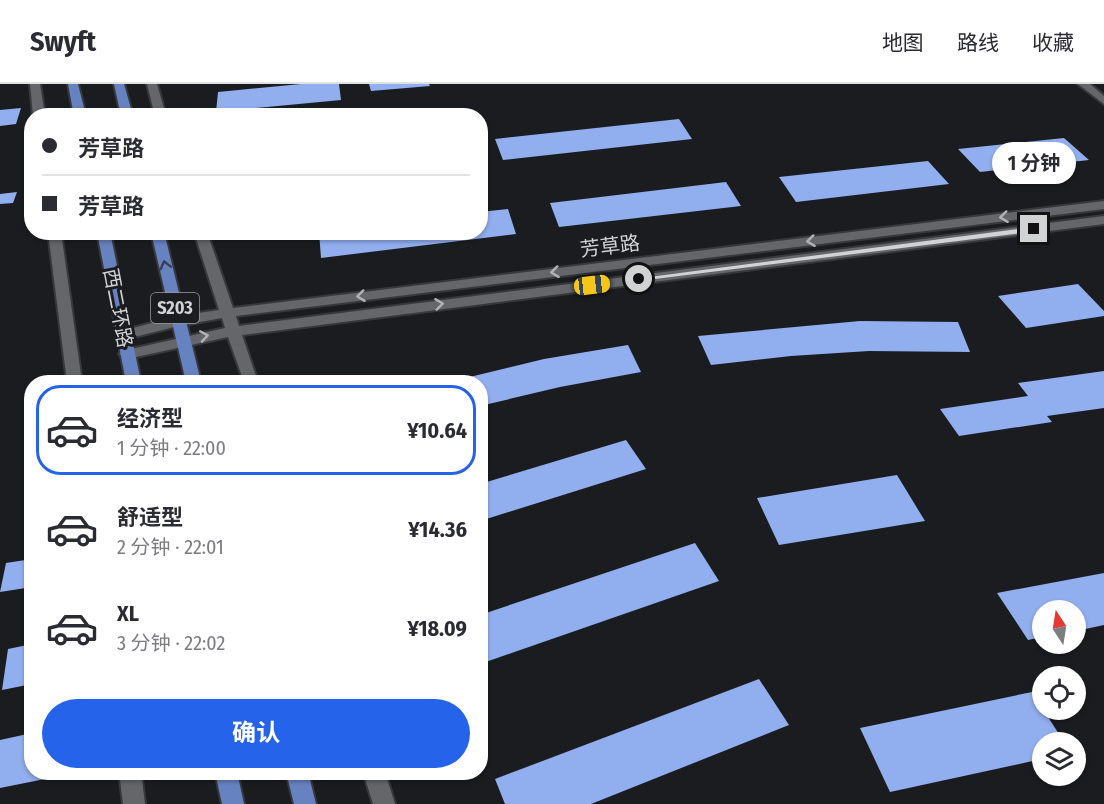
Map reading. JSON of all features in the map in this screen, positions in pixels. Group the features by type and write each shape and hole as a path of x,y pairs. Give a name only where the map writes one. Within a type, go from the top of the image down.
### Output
{"main road":[{"path":"73,84 78,108"},
{"path":"119,84 125,108"},
{"name":"西二环路","path":"105,240 132,375"},
{"name":"S203","path":"159,240 192,375"},
{"path":"228,780 233,804"},
{"path":"299,780 305,804"}],"street":[{"path":"35,84 38,108"},
{"path":"152,84 159,108"},
{"path":"1083,84 1104,101"},
{"name":"芳草路","path":"123,335 178,321 228,313 1104,205"},
{"name":"芳草路","path":"127,354 183,339 234,331 1104,220"},
{"path":"55,240 74,375"},
{"path":"203,240 249,375"},
{"path":"131,780 134,804"},
{"path":"376,780 384,804"}],"building":[{"path":"301,84 339,84 341,100 258,108 216,108 218,92"},
{"path":"369,84 429,84 430,86 371,91"},
{"path":"21,108 16,124 0,126 0,110"},
{"path":"679,119 692,139 503,160 495,139"},
{"path":"1064,138 1089,160 980,172 958,149"},
{"path":"928,161 949,184 796,202 779,177"},
{"path":"726,182 741,206 559,227 550,203"},
{"path":"17,192 13,203 0,204 0,194"},
{"path":"508,209 516,234 488,237 488,211"},
{"path":"320,240 467,240 321,258"},
{"path":"1078,284 1104,311 1104,316 1026,328 998,296"},
{"path":"860,321 958,322 970,352 869,351 791,356 711,365 698,336"},
{"path":"628,345 641,372 560,387 488,404 488,375 478,375 544,359"},
{"path":"1104,371 1104,408 1047,416 1052,422 959,436 940,409 1028,396 1018,383"},
{"path":"626,440 646,469 488,518 488,482"},
{"path":"897,475 925,521 779,545 757,498"},
{"path":"695,543 719,581 488,661 488,612"},
{"path":"24,560 24,588 0,592 6,563"},
{"path":"1104,573 1104,625 1086,629 1086,600 1032,600 1032,639 1028,640 997,593"},
{"path":"24,646 24,686 2,690 8,649"},
{"path":"759,679 789,725 591,804 505,804 495,779"},
{"path":"1032,692 1032,720 1050,720 1058,732 1032,732 1032,761 890,792 860,728"},
{"path":"24,735 24,780 40,780 0,788 0,740"}],"route":[{"path":"639,279 1034,229"}]}
